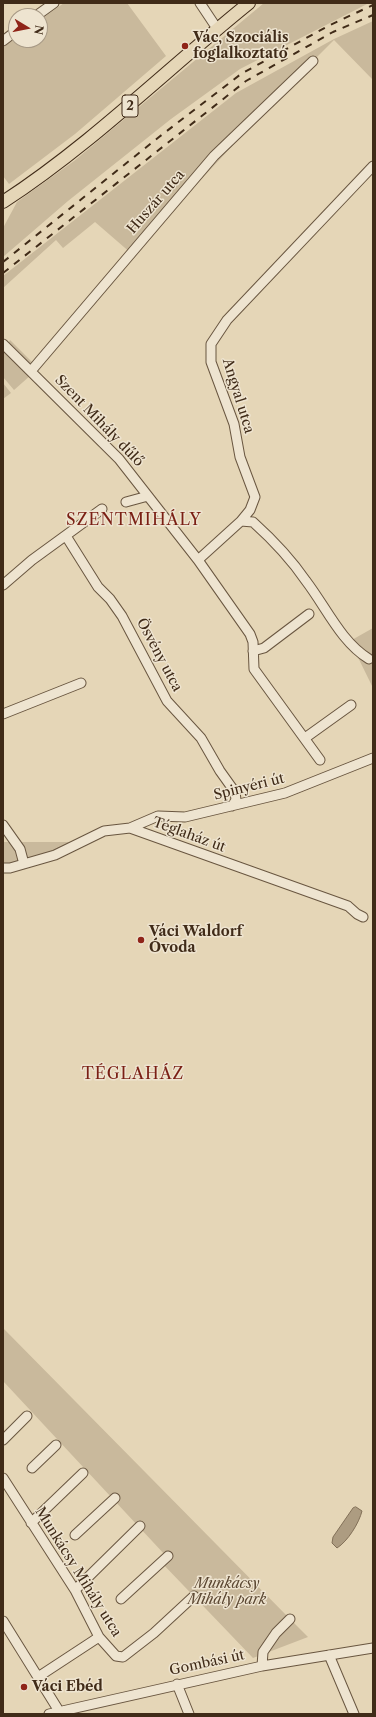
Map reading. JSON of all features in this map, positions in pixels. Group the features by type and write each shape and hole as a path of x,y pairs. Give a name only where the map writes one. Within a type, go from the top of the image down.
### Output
{"main road":[{"name":"2","path":"3,202 39,177 135,102 249,3"}],"street":[{"path":"200,3 218,30"},
{"name":"Huszár utca","path":"31,371 214,156 313,61"},
{"name":"Angyal utca","path":"240,521 250,510 255,497 240,457 234,424 211,362 211,344 227,320 246,298 373,166"},
{"name":"Szent Mihály dűlő","path":"3,344 120,459 198,560 250,634 254,669 320,760"},
{"path":"126,502 148,496"},
{"path":"3,585 32,560 102,509"},
{"path":"198,560 240,521 253,522 274,540 306,580 353,647 369,659"},
{"name":"Ösvény utca","path":"66,536 98,587 110,599 122,616 167,701 201,738 220,771 235,792 236,800 232,806"},
{"path":"253,651 264,648 309,614"},
{"path":"3,714 81,683"},
{"path":"305,738 351,704"},
{"name":"Spinyéri út","path":"130,828 158,816 185,817 285,793 373,758"},
{"path":"3,825 20,849 24,864"},
{"name":"Téglaház út","path":"3,868 24,864 55,855 104,831 130,828 348,906 356,914 363,917"},
{"path":"3,1440 27,1416"},
{"path":"32,1468 56,1445"},
{"path":"31,1523 83,1472"},
{"name":"Munkácsy Mihály utca","path":"3,1478 75,1590 99,1637 116,1656 123,1657 143,1643 194,1596"},
{"path":"75,1535 115,1498"},
{"path":"75,1590 140,1526"},
{"path":"121,1599 168,1556"},
{"path":"262,1666 263,1652 276,1633 290,1619"},
{"path":"3,1621 58,1711"},
{"path":"38,1677 99,1637"},
{"name":"Gombási út","path":"49,1714 262,1666 373,1648"},
{"path":"329,1655 351,1713"},
{"path":"177,1684 189,1714"}],"green space":[{"path":"64,3 127,3 166,56 75,134 9,184 3,176 3,41 8,43 8,48 48,48 48,14"},
{"path":"264,3 369,3 240,69 171,119 68,201 3,257 3,228 17,202 74,161"},
{"path":"373,21 373,80 334,40 285,89 132,254 95,222 63,248 56,240 3,288 3,276 236,93 334,39"},
{"path":"10,340 33,363 26,362 19,357 8,344"},
{"path":"3,349 31,375 14,390 3,377"},
{"path":"3,383 11,393 3,399"},
{"path":"373,628 373,688 350,641"},
{"path":"3,842 74,842 25,863 3,864"},
{"name":"Munkácsy Mihály park","path":"3,1328 308,1637 253,1658 160,1561 166,1556 3,1381"}],"shaded area":[{"path":"356,1507 362,1511 358,1521 349,1536 337,1548 332,1543 333,1537 353,1508"}],"railway":[{"path":"3,262 159,137 241,74 330,25 373,5"},
{"path":"3,273 246,81 333,32 373,15"}],"place":[{"name":"Vác, Szociális foglalkoztató","path":"185,46"},
{"name":"Váci Waldorf Óvoda","path":"141,940"},
{"name":"Váci Ebéd","path":"24,1687"}],"district":[{"name":"SZENTMIHÁLY","path":"134,520"},
{"name":"TÉGLAHÁZ","path":"133,1074"}]}
